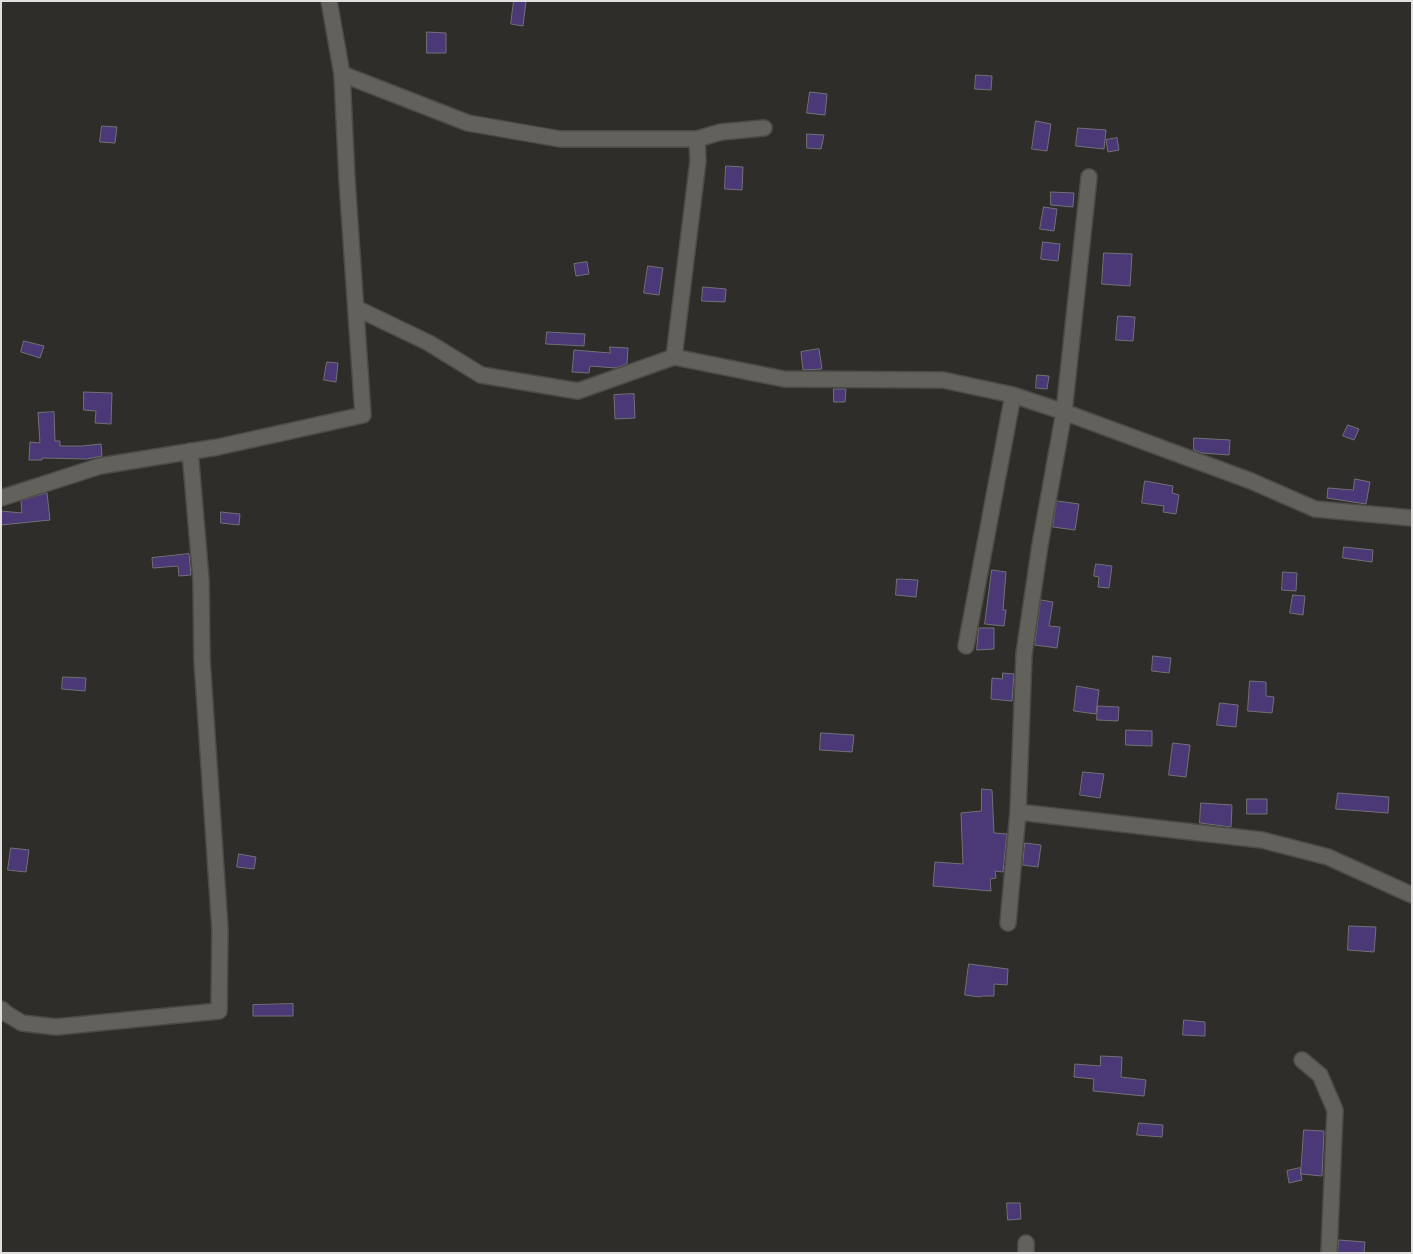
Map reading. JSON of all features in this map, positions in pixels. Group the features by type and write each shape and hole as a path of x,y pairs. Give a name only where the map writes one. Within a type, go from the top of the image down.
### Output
{"street":[{"path":"1,498 100,466 218,446 363,415 342,74 329,1"},
{"path":"342,74 468,123 560,139 697,139 721,132 764,128"},
{"path":"674,357 698,161 697,139"},
{"path":"1008,922 1018,812 1024,654 1040,545 1064,412 1089,177"},
{"path":"356,308 430,343 481,375 578,391 674,357 784,379 943,380 1013,395 1064,412 1251,482 1315,509 1412,518"},
{"path":"966,646 1013,395"},
{"path":"1,1009 22,1023 56,1027 219,1011 220,930 202,660 201,580 190,451"},
{"path":"1018,812 1262,840 1328,857 1412,895"},
{"path":"1302,1060 1320,1075 1335,1110 1329,1253"}],"building":[{"path":"514,1 526,1 523,26 511,24"},
{"path":"427,32 446,33 446,53 427,53"},
{"path":"976,75 992,76 991,90 975,89"},
{"path":"810,92 827,94 825,115 807,113"},
{"path":"1036,121 1051,124 1047,151 1032,149"},
{"path":"102,126 117,127 115,143 100,142"},
{"path":"1078,128 1106,130 1104,149 1076,146"},
{"path":"807,134 824,135 821,149 807,148"},
{"path":"1117,138 1119,150 1108,152 1106,140"},
{"path":"726,166 743,167 742,190 725,189"},
{"path":"1051,192 1074,193 1073,207 1051,205"},
{"path":"1044,207 1057,209 1054,231 1040,229"},
{"path":"1043,242 1060,244 1058,261 1041,259"},
{"path":"1104,253 1132,254 1130,286 1102,284"},
{"path":"587,262 589,274 576,276 574,264"},
{"path":"648,266 663,268 659,295 644,293"},
{"path":"703,287 726,289 725,302 702,301"},
{"path":"1118,316 1135,317 1133,341 1116,340"},
{"path":"547,332 585,334 584,346 546,344"},
{"path":"24,341 44,346 40,358 21,352"},
{"path":"610,347 628,348 627,364 616,368 590,366 589,373 572,372 574,350 610,353"},
{"path":"819,349 822,369 803,370 801,352"},
{"path":"327,362 338,363 336,382 324,380"},
{"path":"1037,375 1049,376 1047,389 1036,388"},
{"path":"834,389 846,389 845,402 834,402"},
{"path":"84,392 112,393 111,424 95,423 96,411 84,410"},
{"path":"634,394 635,418 615,419 614,395"},
{"path":"54,412 55,441 60,441 60,446 101,444 102,456 87,459 42,458 42,460 29,460 30,442 40,443 38,413"},
{"path":"1348,425 1359,429 1354,440 1343,436"},
{"path":"1194,438 1230,440 1229,455 1202,453 1194,450"},
{"path":"1355,479 1370,482 1366,504 1327,498 1328,488 1353,490"},
{"path":"1145,481 1173,486 1172,493 1179,495 1176,514 1163,512 1164,506 1142,503"},
{"path":"47,493 50,520 1,525 1,511 22,513 21,501"},
{"path":"1057,501 1079,504 1075,530 1053,527"},
{"path":"221,512 240,514 239,525 221,523"},
{"path":"1344,547 1373,550 1372,562 1343,558"},
{"path":"189,554 191,575 179,576 178,566 153,568 152,558"},
{"path":"1096,564 1112,566 1109,588 1098,587 1099,577 1094,576"},
{"path":"992,570 1006,572 1003,610 1006,610 1004,626 985,624"},
{"path":"1283,572 1297,573 1296,591 1282,590"},
{"path":"897,579 918,580 916,597 896,595"},
{"path":"1293,595 1305,596 1303,615 1290,613"},
{"path":"1041,600 1053,602 1049,626 1060,627 1057,648 1035,645"},
{"path":"979,628 994,628 994,649 977,650"},
{"path":"1153,656 1171,658 1169,673 1152,671"},
{"path":"1003,673 1014,674 1012,701 991,699 992,678 1002,679"},
{"path":"63,677 86,678 85,691 62,689"},
{"path":"1250,681 1266,682 1266,696 1274,697 1272,713 1248,711"},
{"path":"1077,686 1099,690 1096,714 1074,711"},
{"path":"1220,703 1238,705 1236,727 1217,725"},
{"path":"1098,706 1119,707 1118,721 1097,720"},
{"path":"1126,730 1152,731 1152,746 1126,745"},
{"path":"821,733 854,735 852,752 820,750"},
{"path":"1173,743 1190,745 1186,777 1169,775"},
{"path":"1083,772 1104,774 1100,798 1080,795"},
{"path":"982,789 992,790 994,833 1007,834 1003,872 995,871 996,878 990,879 991,891 933,886 935,862 963,864 961,813 981,811"},
{"path":"1338,793 1389,797 1388,813 1336,809"},
{"path":"1247,799 1267,799 1267,814 1247,814"},
{"path":"1201,803 1232,805 1231,827 1200,823"},
{"path":"1025,843 1041,845 1038,867 1023,865"},
{"path":"11,848 29,850 26,872 8,870"},
{"path":"239,854 256,857 254,869 237,867"},
{"path":"1349,926 1376,927 1374,952 1348,950"},
{"path":"969,964 1008,969 1007,985 994,984 994,996 965,995"},
{"path":"293,1004 293,1016 253,1016 253,1005"},
{"path":"1184,1020 1205,1022 1205,1036 1183,1035"},
{"path":"1101,1056 1122,1057 1121,1077 1146,1080 1144,1096 1093,1091 1094,1079 1074,1077 1075,1064 1100,1066"},
{"path":"1139,1123 1163,1125 1162,1137 1137,1135"},
{"path":"1304,1130 1324,1131 1322,1176 1301,1174"},
{"path":"1300,1168 1302,1180 1289,1183 1287,1171"},
{"path":"1007,1203 1020,1203 1021,1219 1008,1220"},
{"path":"1339,1240 1365,1242 1364,1253 1338,1253"}]}
